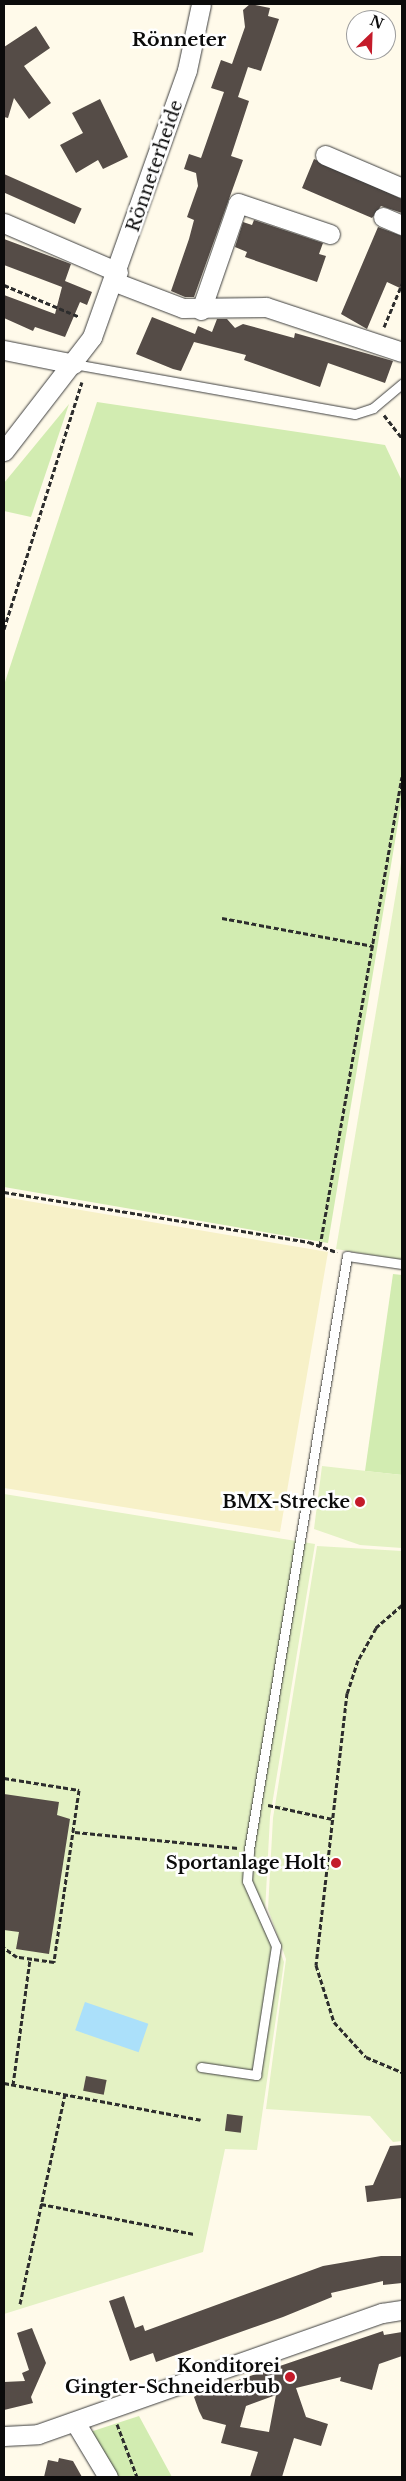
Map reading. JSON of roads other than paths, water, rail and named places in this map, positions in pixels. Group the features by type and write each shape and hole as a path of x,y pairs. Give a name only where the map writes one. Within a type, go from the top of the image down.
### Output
{"street":[{"name":"Rönneterheide","path":"4,451 80,367 117,277 187,70 201,4"},
{"path":"324,156 402,188"},
{"path":"201,310 238,203 330,234"},
{"path":"383,217 402,225"},
{"path":"4,224 182,308 201,310 266,307 378,342 402,352"},
{"path":"4,350 80,367"},
{"path":"4,2436 38,2434 382,2313 402,2310"},
{"path":"75,2422 108,2477"}],"lane":[{"path":"80,367 355,414 373,408 402,384"},
{"path":"201,2067 256,2075 276,1946 247,1881 249,1849 255,1803 347,1256 402,1264"}],"water":[{"path":"85,2002 148,2024 139,2052 75,2030"}],"place":[{"name":"BMX-Strecke","path":"360,1502"},
{"name":"Sportanlage Holt","path":"336,1863"},
{"name":"Konditorei Gingter-Schneiderbub","path":"290,2377"}],"district":[{"name":"Rönneter","path":"179,40"}]}
